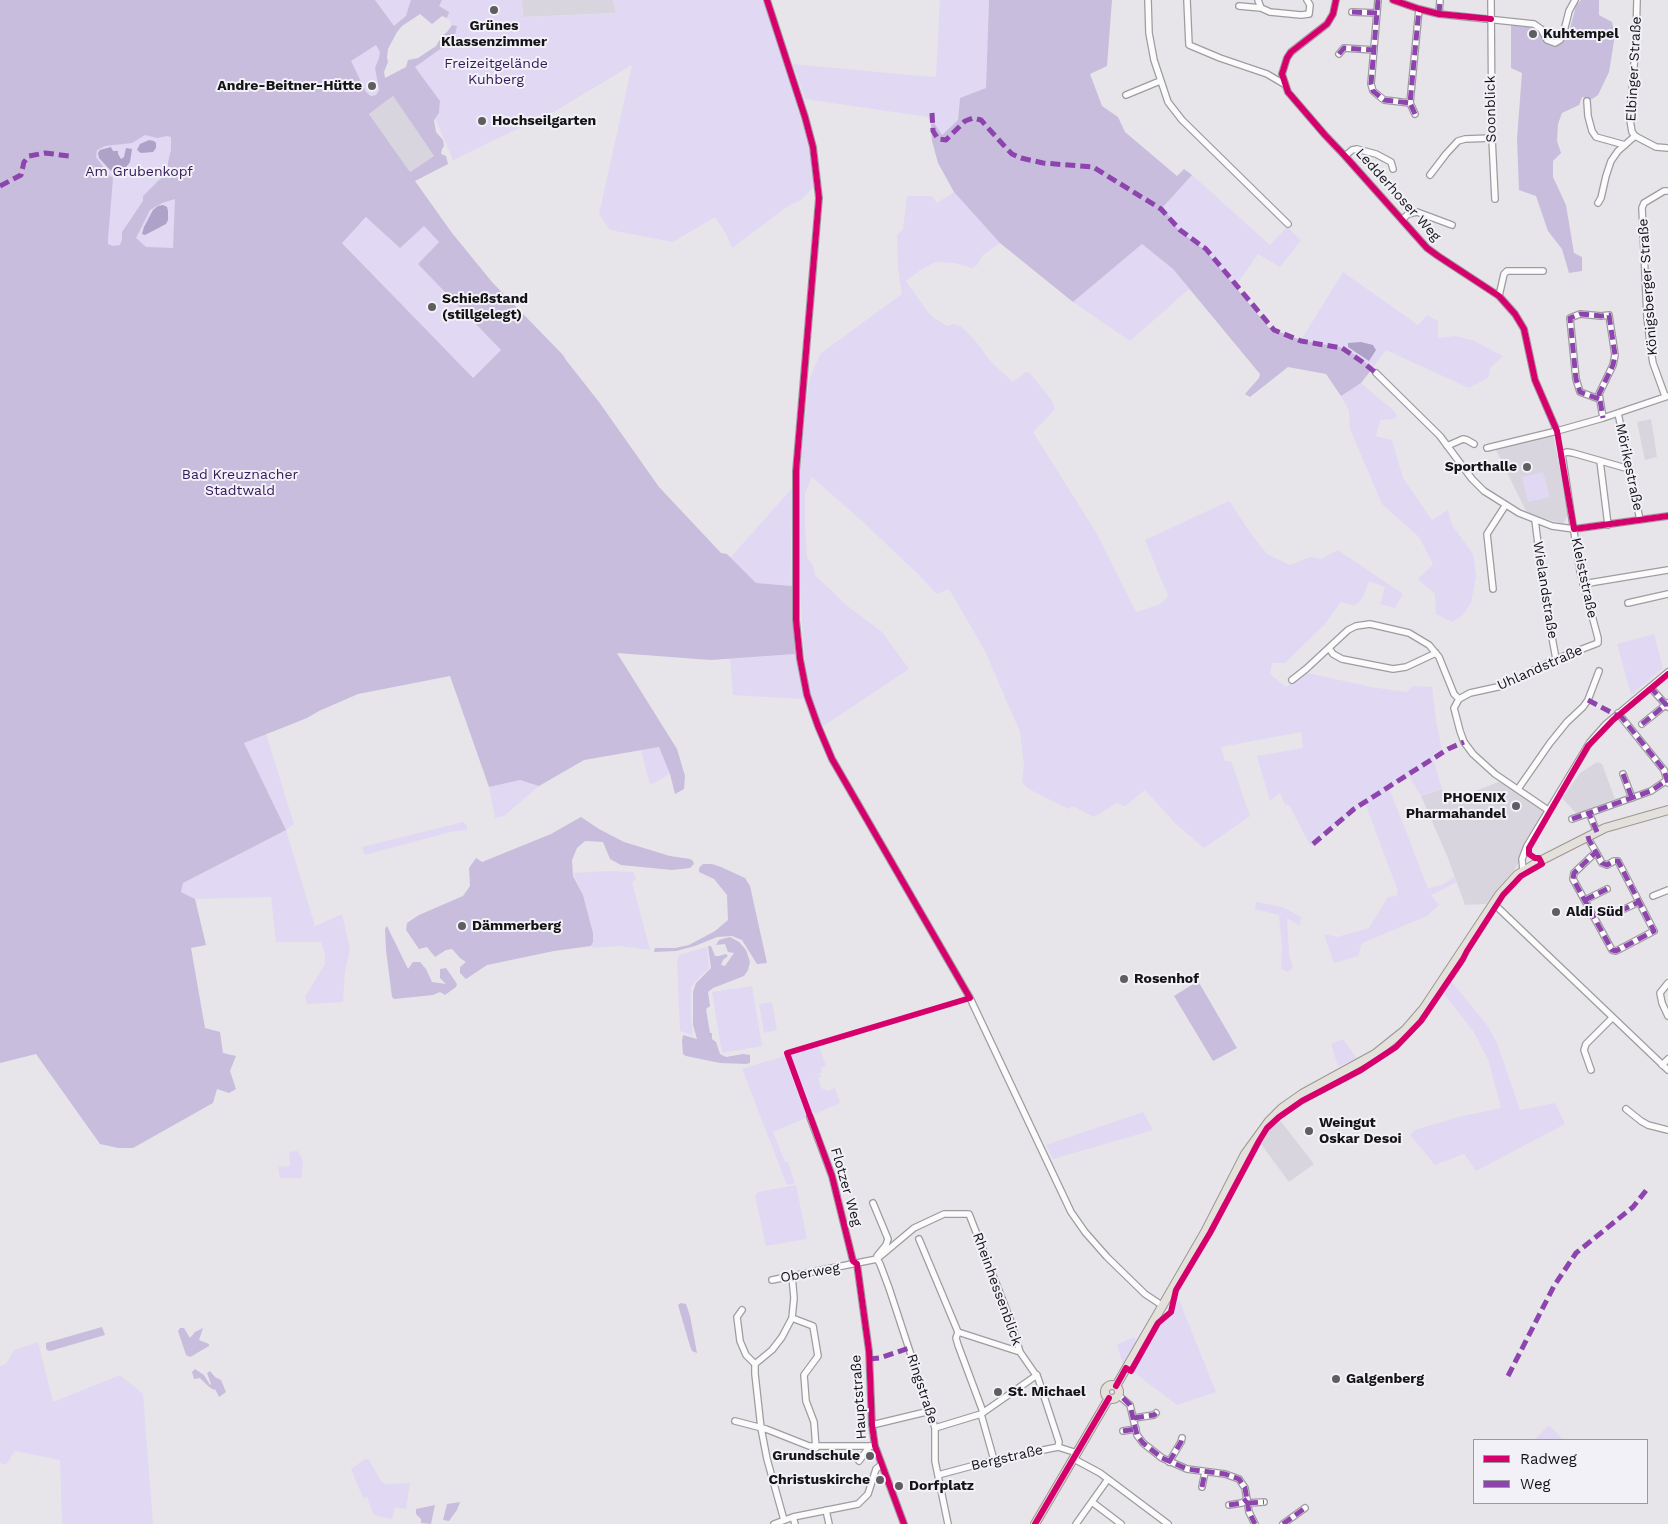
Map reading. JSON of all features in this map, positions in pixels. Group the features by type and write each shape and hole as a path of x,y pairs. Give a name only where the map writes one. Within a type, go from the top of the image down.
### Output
{"main road":[{"path":"1116,1386 1214,1215 1245,1154 1262,1129 1277,1113 1294,1099 1317,1085 1375,1054 1405,1030 1424,1008 1493,903 1509,883 1523,871 1596,832 1632,819 1668,810"},
{"path":"1109,1398 1106,1394 1107,1388 1111,1385 1116,1386"},
{"path":"1109,1398 1115,1398 1118,1395 1119,1389 1116,1386"},
{"path":"1035,1524 1109,1398"}],"street":[{"path":"767,0 813,147 818,198 796,471 796,620 800,659 807,695 832,759 970,998 1071,1212 1085,1232 1107,1257 1145,1294 1162,1306"},
{"path":"1148,0 1150,41 1160,81 1168,102 1182,120 1288,224"},
{"path":"1187,0 1189,45 1267,74 1284,84"},
{"path":"1258,0 1261,8"},
{"path":"1239,6 1301,15 1309,14 1310,5 1308,0"},
{"path":"1284,84 1282,74 1287,58 1291,52 1327,24 1333,14 1336,0"},
{"path":"1378,0 1371,84 1374,91 1384,100 1410,103"},
{"path":"1393,0 1439,14 1534,24 1541,29 1547,40 1555,43 1563,35 1569,11 1575,0"},
{"path":"1439,14 1440,0"},
{"name":"Soonblick","path":"1491,0 1492,138 1495,199"},
{"name":"Elbinger Straße","path":"1635,136 1632,132 1630,120 1637,0"},
{"path":"1415,114 1410,103 1419,9"},
{"path":"1352,12 1377,13"},
{"path":"1339,54 1344,48 1374,50"},
{"path":"1126,96 1160,81"},
{"name":"Ledderhoser Weg","path":"1284,84 1299,106 1427,248 1499,296 1515,314 1524,329 1535,380 1557,431"},
{"path":"1587,102 1592,132 1596,137 1625,145"},
{"path":"1598,203 1611,162 1635,136 1656,147 1668,148"},
{"path":"1430,175 1458,141 1492,138"},
{"path":"1345,156 1356,149 1376,154 1391,162 1393,169"},
{"name":"Königsberger Straße","path":"1667,396 1650,351 1642,208 1644,203 1668,190"},
{"path":"1402,220 1408,214 1416,212 1452,225"},
{"path":"1499,296 1504,274 1507,272 1543,271"},
{"path":"1599,399 1580,392 1576,379 1570,318 1580,314 1609,315 1614,360 1601,388 1599,399 1602,418"},
{"path":"1376,373 1440,436 1472,479 1488,495 1505,506 1534,520 1574,530 1668,516"},
{"path":"1488,448 1602,418 1667,396"},
{"name":"Mörikestraße","path":"1618,413 1640,520"},
{"path":"1448,446 1463,439 1474,444"},
{"name":"Kleiststraße","path":"1598,643 1583,584 1562,454 1567,452 1573,453 1600,462"},
{"path":"1608,525 1600,462 1629,469"},
{"path":"1493,588 1487,534 1505,506"},
{"name":"Wielandstraße","path":"1534,520 1556,660"},
{"path":"1583,584 1668,570"},
{"path":"1628,603 1668,594"},
{"path":"1292,680 1352,628 1370,624 1409,633 1424,641 1436,653 1443,664 1454,694 1459,699 1455,705 1454,713 1464,742 1488,767 1548,810"},
{"name":"Uhlandstraße","path":"1459,699 1470,693 1502,686 1556,660 1598,643"},
{"path":"1329,648 1333,654 1342,659 1393,669 1406,667 1436,653"},
{"path":"1518,789 1550,743 1588,700 1598,671"},
{"path":"1523,871 1521,861 1523,855 1590,742 1618,713 1668,672"},
{"path":"1642,724 1667,705 1650,686"},
{"path":"1572,819 1651,791 1668,782 1664,770 1618,713"},
{"path":"1623,774 1632,798"},
{"path":"1589,814 1596,832"},
{"path":"1588,836 1604,864 1618,861 1654,931 1614,951 1573,876 1596,852"},
{"path":"1523,855 1525,864 1532,866"},
{"path":"1585,900 1607,888"},
{"path":"1653,896 1668,890"},
{"path":"1620,911 1639,902"},
{"path":"1493,903 1668,1070"},
{"path":"1668,983 1660,993 1668,1016"},
{"path":"1591,1070 1584,1050 1586,1044 1612,1018"},
{"path":"1662,1065 1668,1059"},
{"path":"1626,1109 1648,1125 1668,1130"},
{"name":"Flotzer Weg","path":"810,1116 832,1176 853,1262 857,1264"},
{"path":"873,1203 888,1239 877,1259"},
{"name":"Oberweg","path":"772,1280 877,1259 914,1228 944,1214 969,1214"},
{"name":"Rheinhessenblick","path":"969,1214 1010,1319 1020,1352 1036,1375 1058,1446"},
{"path":"919,1239 958,1332 956,1338 958,1346 982,1413 994,1460"},
{"name":"Ringstraße","path":"877,1259 889,1288 935,1428 935,1461 948,1524"},
{"name":"Hauptstraße","path":"857,1264 869,1351 872,1446 904,1524"},
{"path":"755,1364 772,1350 782,1337 792,1318 794,1298 792,1276"},
{"path":"742,1310 737,1316 740,1341 746,1355 755,1364 761,1428 767,1459 784,1520"},
{"path":"792,1318 813,1326 818,1356 804,1375 806,1401 814,1422 816,1448"},
{"path":"958,1332 1020,1352"},
{"path":"935,1428 982,1413 1036,1375"},
{"path":"1118,1395 1130,1405 1137,1435 1143,1443 1169,1462 1187,1469 1225,1474 1239,1479 1244,1484 1249,1512 1255,1524"},
{"path":"872,1425 930,1411"},
{"path":"1134,1418 1154,1415 1156,1413"},
{"path":"735,1421 761,1428 816,1448 872,1446"},
{"path":"1123,1431 1136,1429"},
{"path":"1169,1462 1182,1438"},
{"path":"859,1461 872,1446"},
{"name":"Bergstraße","path":"938,1474 1058,1446 1108,1479 1168,1524"},
{"path":"774,1524 794,1516 858,1504 868,1494 876,1469 881,1465"},
{"path":"1202,1487 1205,1472"},
{"path":"1076,1524 1108,1479"},
{"path":"1229,1505 1247,1501 1264,1502"},
{"path":"1092,1502 1121,1524"},
{"path":"1283,1524 1305,1508"},
{"path":"826,1510 829,1524"},
{"path":"794,1516 795,1524"}],"shaded area":[{"path":"522,0 613,0 616,13 523,17"},
{"path":"393,96 434,156 410,172 369,114"},
{"path":"149,140 156,143 156,148 153,152 141,153 137,150 140,144"},
{"path":"111,147 113,151 118,151 121,159 124,157 126,148 132,149 130,162 123,171 112,172 99,158 98,153 100,150"},
{"path":"163,205 167,207 168,211 166,224 145,235 142,234 153,210"},
{"path":"1361,342 1373,345 1376,350 1369,361 1348,347 1348,343"},
{"path":"1651,419 1657,457 1645,460 1637,422"},
{"path":"1553,434 1569,512 1563,524 1527,513 1496,450"},
{"path":"1597,762 1602,764 1615,799 1595,806 1595,809 1581,814 1580,812 1576,813 1562,798 1580,773"},
{"path":"1501,781 1546,810 1515,869 1486,904 1465,905 1448,858 1421,796 1442,789 1447,802"},
{"path":"1279,1119 1314,1164 1289,1182 1261,1144 1271,1127"}],"green space":[{"name":"Bad Kreuznacher Stadtwald","path":"0,0 375,0 394,26 406,16 411,0 442,0 439,6 449,12 447,18 442,16 432,24 420,14 402,26 388,49 388,62 384,72 385,78 406,67 408,60 418,58 436,46 452,25 457,26 455,35 439,50 415,67 440,101 439,113 434,120 436,132 443,140 444,146 441,154 446,156 448,164 415,181 452,233 492,282 563,355 659,487 721,553 727,554 756,583 792,586 795,654 711,660 617,653 677,749 685,776 684,789 675,794 670,774 659,747 584,760 539,786 520,780 489,787 450,676 358,694 307,718 244,743 286,830 183,883 181,892 195,899 206,945 191,948 205,1028 220,1032 223,1053 236,1056 230,1071 236,1089 229,1093 217,1089 213,1103 133,1148 118,1148 100,1144 36,1054 0,1063","holes":["376,45 380,52 375,68 379,90 376,95 371,96 366,92 351,61","393,96 434,156 410,172 369,114","145,135 157,138 171,137 171,150 168,162 168,169 170,171 143,196 143,201 122,232 120,245 113,246 108,244 113,178 96,157 97,150 105,146 132,143","175,199 173,248 146,247 136,238 150,210 162,203","366,217 400,248 424,226 439,242 418,264 501,350 473,378 342,243"]},
{"name":"Freizeitgelände Kuhberg","path":"375,0 522,0 523,17 616,13 613,0 764,0 806,136 813,168 814,187 801,200 788,206 732,248 715,217 673,242 610,230 599,214 632,65 557,110 453,160 435,118 439,113 440,101 415,67 439,50 452,26 450,20 442,16 432,24 420,14 403,25 397,32"},
{"path":"940,0 989,0 986,88 960,98 958,120 941,136 934,123 931,124 928,117 805,99 793,64 936,76"},
{"path":"989,0 1112,0 1107,66 1090,74 1102,106 1118,117 1125,132 1177,176 1184,169 1192,175 1163,207 1179,231 1206,251 1269,328 1301,340 1344,348 1363,360 1372,369 1361,383 1341,396 1326,374 1288,367 1250,397 1245,394 1259,378 1260,374 1173,269 1142,244 1073,302 1000,243 954,192 938,163 932,141 931,124 934,123 942,135 958,120 960,98 986,88"},
{"path":"1581,0 1599,0 1599,15 1612,22 1615,35 1609,72 1598,95 1592,99 1582,97 1579,105 1562,113 1558,124 1557,141 1561,153 1553,161 1553,177 1566,205 1574,253 1582,257 1582,271 1569,273 1562,249 1548,231 1536,196 1519,190 1517,139 1522,73 1511,68 1511,25 1530,27 1537,30 1547,44 1555,47 1568,36 1576,6"},
{"path":"376,45 380,52 375,68 379,90 376,95 371,96 366,92 350,61"},
{"name":"Am Grubenkopf","path":"183,104 181,255 102,252 94,144"},
{"path":"1192,175 1270,245 1287,227 1301,240 1280,267 1258,254 1235,287 1206,251 1179,231 1163,207"},
{"path":"954,192 1000,243 983,255 977,265 972,268 955,263 935,262 906,281 935,319 948,326 954,324 962,327 992,363 1013,382 1026,372 1030,373 1052,401 1055,409 1033,432 1097,534 1136,612 1158,605 1168,596 1145,540 1229,501 1267,554 1290,565 1310,557 1321,559 1338,550 1403,594 1395,608 1380,604 1385,587 1369,581 1363,597 1355,606 1341,602 1325,624 1285,663 1272,663 1270,674 1286,687 1308,673 1371,687 1407,692 1413,686 1432,687 1442,750 1432,755 1442,789 1421,796 1409,776 1389,788 1428,888 1442,885 1454,877 1457,882 1431,895 1439,905 1427,916 1362,943 1358,956 1334,963 1324,934 1337,937 1369,928 1388,897 1396,896 1398,891 1365,803 1335,827 1335,824 1310,845 1289,805 1285,805 1280,793 1270,801 1257,756 1303,748 1301,732 1221,747 1225,761 1231,761 1250,816 1204,848 1177,825 1145,790 1125,806 1117,803 1094,817 1073,806 1068,809 1027,788 1022,782 1024,766 1020,732 985,651 949,589 937,594 861,520 812,477 805,494 805,525 807,558 813,565 815,575 846,605 882,632 909,669 822,727 808,686 803,641 799,567 799,476 809,380 820,354 902,294 898,269 897,235 903,229 907,196 932,196 937,203"},
{"name":"Schießstand (stillgelegt)","path":"367,217 424,226 439,242 419,264 501,350 472,378 342,242"},
{"path":"1142,244 1173,269 1189,289 1130,341 1073,302"},
{"path":"1343,272 1418,325 1427,315 1438,321 1438,338 1456,336 1472,340 1503,356 1490,368 1489,377 1469,388 1386,350 1372,369 1363,360 1344,348 1301,340"},
{"path":"1361,383 1393,410 1397,416 1394,419 1380,420 1376,436 1392,440 1403,478 1432,520 1448,510 1452,525 1473,554 1476,576 1471,603 1463,615 1452,622 1436,614 1435,594 1418,579 1433,564 1419,537 1382,504 1350,429 1349,411 1341,396"},
{"path":"1543,472 1550,497 1528,502 1522,477"},
{"path":"793,487 792,586 756,583 730,558"},
{"path":"1654,634 1663,668 1631,695 1617,644"},
{"path":"795,654 803,699 733,695 730,659"},
{"path":"266,734 294,824 286,830 315,926 342,914 350,949 345,972 343,1002 307,1004 305,997 325,964 325,955 321,942 276,942 271,897 195,899 181,892 183,883 285,830 244,743"},
{"path":"659,747 670,774 650,785 641,750"},
{"path":"520,780 539,786 504,816 495,818 489,787"},
{"path":"581,817 624,842 670,856 690,859 694,864 690,868 672,870 621,865 610,859 603,842 585,841 577,848 572,860 573,876 583,895 593,933 591,946 554,951 487,965 466,979 460,973 460,967 466,962 452,949 446,950 435,957 427,947 419,949 406,930 407,923 419,915 463,896 470,886 469,868 476,858 482,862 551,834"},
{"path":"463,822 467,825 467,830 450,832 365,855 362,847"},
{"path":"703,864 721,867 745,878 750,886 767,963 757,964 742,940 732,936 717,937 676,951 654,952 655,948 675,948 689,945 715,931 728,920 727,895 714,879 699,872 699,868"},
{"path":"633,872 636,879 632,882 650,950 619,946 591,948 593,933 583,895 573,873"},
{"path":"1256,902 1283,907 1301,917 1300,926 1287,918 1289,954 1293,968 1288,972 1281,969 1282,949 1279,915 1255,909"},
{"path":"387,926 408,969 413,962 420,962 426,969 432,982 446,984 440,978 440,969 446,968 457,984 456,987 445,995 440,992 433,995 394,999 392,997 386,950 385,929"},
{"path":"730,937 739,942 746,950 750,962 748,970 744,976 713,988 708,992 710,1006 706,1009 710,1033 712,1033 712,1039 716,1042 720,1054 726,1057 743,1054 750,1055 750,1063 746,1064 720,1063 683,1054 683,1035 697,1039 693,1025 693,992 696,983 711,968 708,946 711,946 715,956 726,954 728,956 721,965 725,966 734,953 728,952 725,944 716,945 719,940"},
{"path":"707,947 709,969 691,987 693,1035 680,1031 677,963 679,955"},
{"path":"1198,981 1237,1048 1213,1061 1174,996"},
{"path":"1451,981 1487,1025 1497,1043 1520,1110 1555,1103 1565,1124 1476,1171 1464,1154 1435,1165 1410,1135 1415,1130 1458,1117 1501,1108 1488,1059 1473,1031 1444,994"},
{"path":"752,986 762,1046 722,1053 712,992"},
{"path":"772,1002 777,1030 764,1033 759,1004"},
{"path":"1343,1039 1357,1059 1338,1066 1331,1044"},
{"path":"817,1046 826,1066 821,1068 822,1072 810,1077 820,1074 821,1076 818,1078 821,1088 827,1091 835,1088 840,1102 815,1114 810,1110 791,1058 792,1054"},
{"path":"784,1056 808,1117 773,1132 785,1162 788,1162 795,1183 787,1185 742,1069"},
{"path":"1143,1112 1153,1130 1053,1159 1046,1145"},
{"path":"298,1151 303,1161 301,1178 280,1178 278,1167 290,1166 289,1152"},
{"path":"796,1185 807,1239 766,1246 755,1196 758,1192"},
{"path":"1179,1300 1216,1392 1177,1405 1132,1371 1159,1325 1173,1315 1176,1303"},
{"path":"681,1303 686,1304 690,1316 697,1353 692,1351 690,1346 678,1305"},
{"path":"102,1327 105,1335 50,1351 46,1348 46,1343"},
{"path":"180,1328 184,1328 190,1338 195,1332 203,1328 199,1340 209,1344 209,1346 190,1357 186,1355 178,1331"},
{"path":"1134,1337 1137,1342 1123,1365 1117,1345"},
{"path":"38,1342 53,1402 120,1375 143,1394 153,1524 62,1524 60,1460 15,1451 6,1465 0,1463 0,1366 6,1364 14,1350"},
{"path":"195,1369 204,1375 210,1385 207,1373 210,1371 221,1380 226,1392 219,1397 215,1389 208,1386 200,1378 194,1379 192,1372"},
{"path":"1549,1425 1562,1439 1535,1439"},
{"path":"365,1459 369,1460 381,1481 386,1484 410,1483 406,1509 395,1507 392,1519 373,1514 367,1497 363,1498 351,1469"},
{"path":"460,1502 449,1521 443,1520 447,1504"},
{"path":"435,1505 431,1524 421,1523 421,1519 416,1514 416,1509"}],"marked path":[{"path":"1378,0 1371,84 1373,91 1384,100 1410,103"},
{"path":"1439,14 1440,0"},
{"path":"1415,114 1410,103 1419,9"},
{"path":"1352,12 1377,13"},
{"path":"1339,54 1344,48 1374,50"},
{"path":"932,113 933,131 938,139 946,140 965,121 973,118 981,120 1012,154 1021,158 1043,163 1093,167 1161,209 1180,230 1206,249 1274,330 1301,341 1342,348 1376,373"},
{"path":"0,186 21,175 24,162 29,156 45,153 69,156"},
{"path":"1599,399 1580,392 1576,379 1570,318 1580,314 1609,315 1615,355 1613,365 1599,394 1603,418"},
{"path":"1650,687 1668,707"},
{"path":"1588,700 1616,715"},
{"path":"1642,724 1668,703"},
{"path":"1619,714 1664,770 1668,783"},
{"path":"1313,844 1354,809 1448,749 1464,742"},
{"path":"1623,774 1632,798"},
{"path":"1597,832 1589,813 1651,791 1667,780"},
{"path":"1572,819 1589,813"},
{"path":"1588,836 1602,863 1607,865 1618,861 1654,931 1616,951 1612,950 1573,879 1574,873 1596,852"},
{"path":"1585,900 1607,889"},
{"path":"1620,911 1639,902"},
{"path":"1508,1376 1554,1286 1576,1253 1633,1207 1648,1188"},
{"path":"869,1359 880,1358 909,1348"},
{"path":"1123,1398 1130,1405 1137,1435 1143,1443 1162,1458 1187,1469 1225,1474 1239,1479 1245,1488 1249,1512 1255,1524"},
{"path":"1134,1418 1154,1415 1156,1413"},
{"path":"1123,1431 1136,1429"},
{"path":"1169,1462 1182,1438"},
{"path":"1202,1487 1205,1472"},
{"path":"1229,1505 1242,1503 1247,1499"},
{"path":"1248,1503 1264,1502"},
{"path":"1283,1524 1305,1508"}],"cycle path":[{"path":"767,0 813,147 819,198 796,471 796,620 800,659 807,695 832,759 970,998 787,1053 832,1176 853,1261 857,1264 869,1351 872,1425 875,1446 904,1524"},
{"path":"1336,0 1333,14 1327,24 1291,52 1287,58 1282,74 1288,92 1427,248 1499,296 1515,314 1524,329 1535,380 1557,431 1574,529 1668,516"},
{"path":"1393,0 1439,14 1491,19"},
{"path":"1116,1386 1126,1368 1131,1371 1158,1323 1171,1312 1176,1290 1210,1233 1267,1128 1302,1101 1361,1070 1396,1047 1421,1021 1503,895 1521,876 1542,864 1539,858 1529,854 1529,848 1588,746 1613,720 1668,674"},
{"path":"1035,1524 1109,1398"}],"place":[{"name":"Grünes Klassenzimmer","path":"494,10"},
{"name":"Kuhtempel","path":"1533,34"},
{"name":"Andre-Beitner-Hütte","path":"372,86"},
{"name":"Hochseilgarten","path":"482,121"},
{"name":"Schießstand (stillgelegt)","path":"432,307"},
{"name":"Sporthalle","path":"1527,467"},
{"name":"PHOENIX Pharmahandel","path":"1516,806"},
{"name":"Aldi Süd","path":"1556,912"},
{"name":"Dämmerberg","path":"462,926"},
{"name":"Rosenhof","path":"1124,979"},
{"name":"Weingut Oskar Desoi","path":"1309,1131"},
{"name":"Galgenberg","path":"1336,1379"},
{"name":"St. Michael","path":"998,1392"},
{"name":"Grundschule","path":"870,1456"},
{"name":"Christuskirche","path":"880,1480"},
{"name":"Dorfplatz","path":"899,1486"}]}
